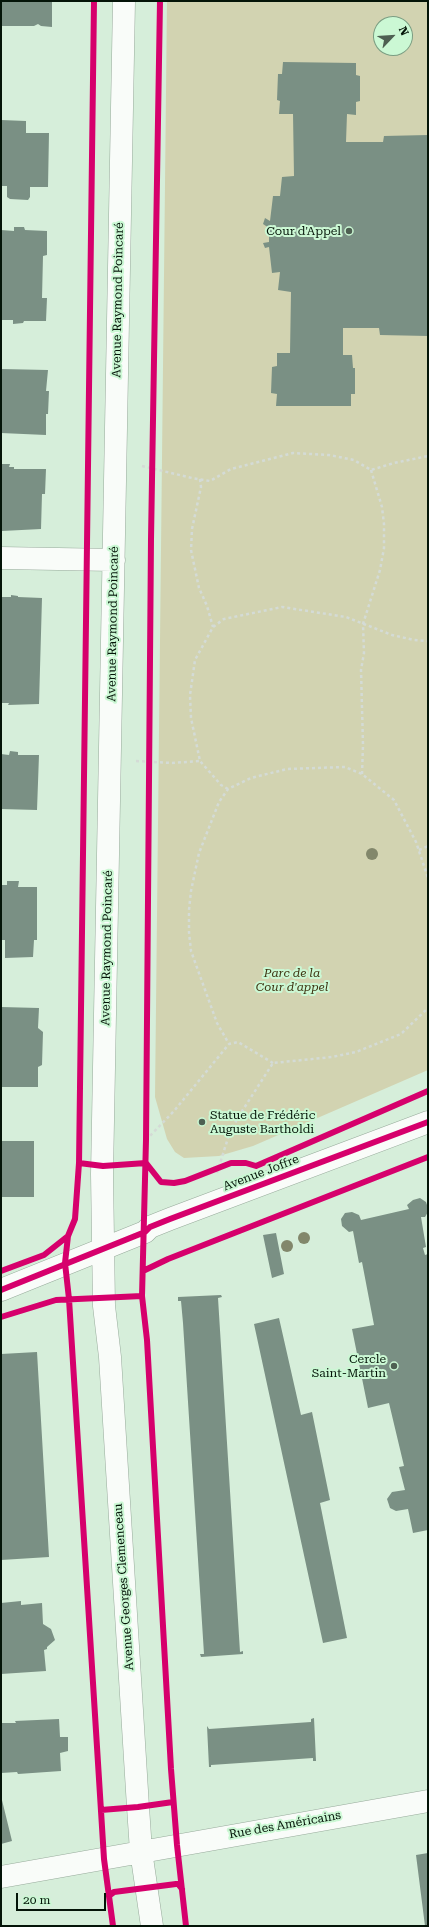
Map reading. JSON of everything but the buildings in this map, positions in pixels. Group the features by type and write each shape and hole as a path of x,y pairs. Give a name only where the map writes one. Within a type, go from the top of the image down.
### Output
{"street":[{"name":"Avenue Raymond Poincaré","path":"104,1247 102,1174 124,1"},
{"path":"1,558 114,560"},
{"name":"Avenue Joffre","path":"1,1290 104,1247 145,1232 150,1227 428,1122"},
{"name":"Avenue Georges Clemenceau","path":"104,1247 104,1306 110,1358 141,1851 152,1926"},
{"name":"Rue des Américains","path":"1,1877 428,1801"}],"path":[{"path":"116,460 210,481 230,469 293,453 329,454 354,460 371,470 382,507 384,548 380,570 363,624 364,653 361,670 364,745 362,774"},
{"path":"371,470 428,456"},
{"path":"152,477 153,462"},
{"path":"200,479 201,488 192,529 191,550 199,588 207,606 213,627"},
{"path":"228,789 221,785 200,761 191,718 190,695 195,660 213,627 224,619 282,607 346,617 392,635 414,640 428,641"},
{"path":"149,754 149,769"},
{"path":"110,760 149,762 200,761"},
{"path":"229,1044 217,1023 210,1006 191,951 189,932 191,890 199,853 218,802 228,789 251,778 287,769 344,766 362,774 394,800 407,823 419,850 428,878"},
{"path":"419,850 428,846"},
{"path":"146,1140 174,1111 229,1044 238,1042 273,1063 332,1057 356,1052 401,1034 428,1008"},
{"path":"207,1206 222,1166 228,1138 237,1119 273,1063"},
{"path":"146,1132 146,1148"},
{"path":"212,1170 222,1166"}],"green space":[{"name":"Parc de la Cour d'appel","path":"167,1 428,1 428,1070 253,1146 219,1156 184,1158 175,1152 167,1139 155,1097"}],"cycle path":[{"path":"94,1 79,1163 75,1219 68,1236 65,1263 69,1299 104,1859 113,1926"},
{"path":"160,1 151,539 146,1140 142,1296 147,1340 171,1769 177,1845 186,1926"},
{"path":"146,1163 161,1182 174,1183 185,1181 231,1163 246,1163 256,1166 428,1091"},
{"path":"1,1290 145,1232 150,1227 170,1219 428,1122"},
{"path":"143,1271 168,1259 428,1157"},
{"path":"79,1163 103,1166 146,1163"},
{"path":"1,1271 44,1255 68,1236"},
{"path":"1,1317 56,1300 142,1296"},
{"path":"101,1810 173,1802"},
{"path":"110,1895 114,1892 176,1884 178,1884 182,1889"}],"place":[{"name":"Cour d'Appel","path":"349,231"},
{"name":"Statue de Frédéric Auguste Bartholdi","path":"202,1122"},
{"name":"Cercle Saint-Martin","path":"394,1366"}]}
